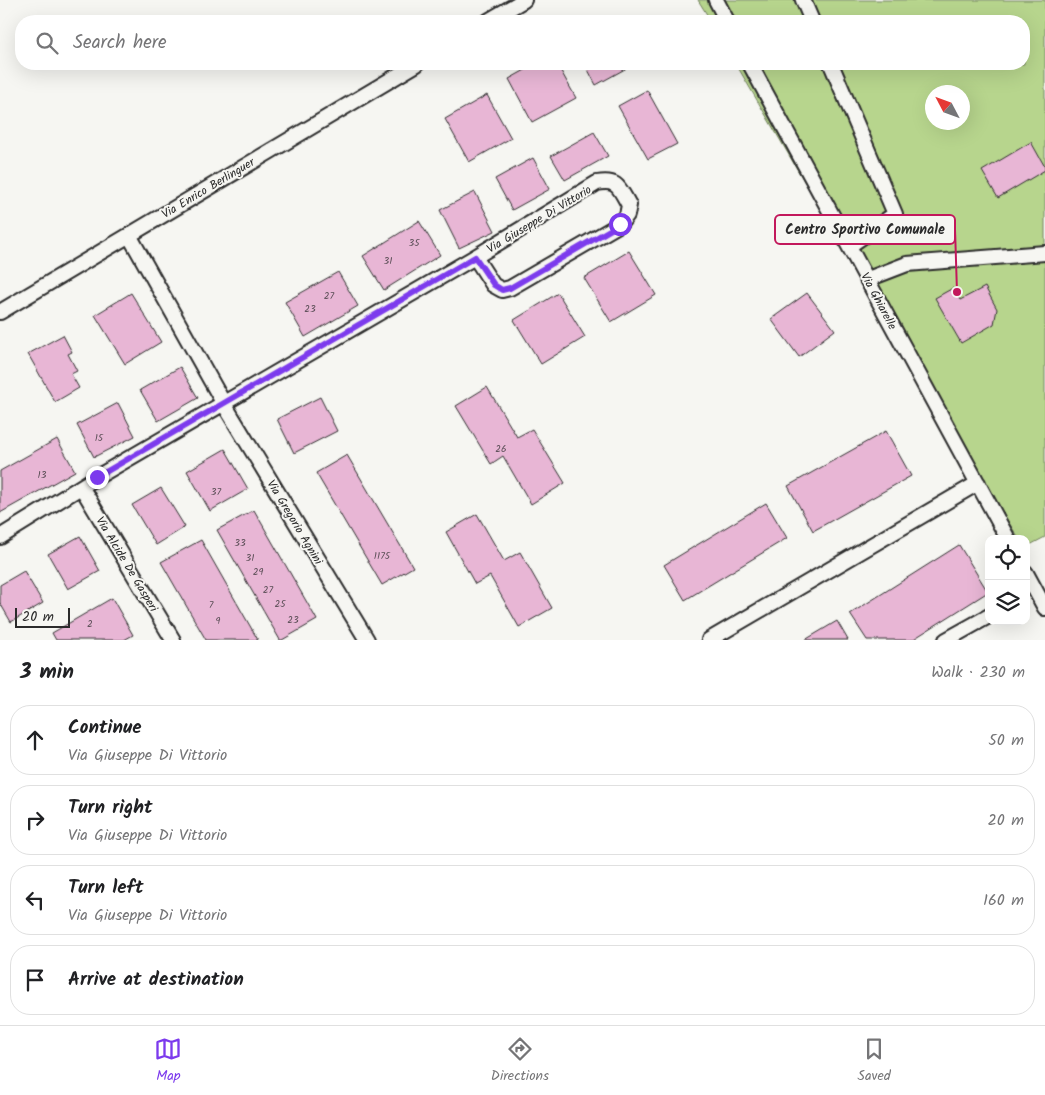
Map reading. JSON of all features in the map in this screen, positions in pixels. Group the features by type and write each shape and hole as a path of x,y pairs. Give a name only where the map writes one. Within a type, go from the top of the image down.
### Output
{"street":[{"path":"498,15 524,0"},
{"path":"716,0 724,15"},
{"path":"803,0 809,15"},
{"name":"Via Enrico Berlinguer","path":"0,312 407,70"},
{"name":"Via Ghiarelle","path":"753,70 1006,535"},
{"path":"833,70 895,214 849,246"},
{"name":"Via Giuseppe Di Vittorio","path":"0,537 97,477 597,184 608,181 617,184 629,205 627,215 620,224 510,288 502,290 494,285 475,257"},
{"name":"Via Gregorio Agnini","path":"129,235 224,404 367,640"},
{"path":"868,279 907,264 1045,253"},
{"path":"709,640 978,483"},
{"name":"Via Alcide De Gasperi","path":"82,488 173,640"},
{"path":"1031,592 1045,608"},
{"path":"946,640 985,618"}],"green space":[{"path":"698,0 1045,0 1045,537 1030,545 1030,535 1017,535 915,372 739,70 1030,70 1030,15 707,15"}],"building":[{"path":"525,70 560,70 576,98 532,122 509,79"},
{"path":"588,70 623,70 596,85"},
{"path":"647,90 677,144 648,159 618,106"},
{"path":"487,95 511,138 469,162 445,119"},
{"path":"594,132 608,156 565,180 551,156"},
{"path":"1031,142 1045,170 998,198 982,171"},
{"path":"533,158 550,189 512,210 495,179"},
{"path":"475,192 495,231 459,248 440,210"},
{"path":"419,221 440,255 384,290 363,256"},
{"path":"629,251 656,295 611,322 584,278"},
{"path":"338,272 358,306 305,337 285,302"},
{"path":"985,287 997,309 994,324 961,343 935,298 953,288 960,300"},
{"path":"131,293 161,342 125,364 95,315"},
{"path":"558,293 585,337 541,364 514,320"},
{"path":"807,293 835,330 799,357 771,319"},
{"path":"63,335 72,352 68,354 77,371 71,374 79,388 55,402 28,354"},
{"path":"180,367 198,398 158,421 140,390"},
{"path":"487,387 517,437 532,429 565,483 531,504 503,456 491,464 456,406"},
{"path":"320,397 337,431 294,453 277,419"},
{"path":"118,403 135,436 94,457 77,425"},
{"path":"886,431 911,476 813,531 788,486"},
{"path":"57,439 75,471 0,513 0,471"},
{"path":"225,449 248,489 210,511 187,471"},
{"path":"347,455 413,567 382,585 316,473"},
{"path":"161,488 185,527 156,545 132,505"},
{"path":"766,503 787,538 685,600 664,565"},
{"path":"254,510 317,620 282,640 280,640 217,530"},
{"path":"477,514 504,561 520,552 552,608 519,627 490,576 475,584 446,532"},
{"path":"80,536 100,571 68,589 48,554"},
{"path":"201,540 258,640 206,640 161,562"},
{"path":"959,545 985,587 985,594 912,640 867,640 850,614"},
{"path":"24,571 43,603 11,622 0,603 0,585"},
{"path":"112,598 133,635 124,640 56,640 52,633"},
{"path":"837,621 848,640 805,640"}],"place":[{"name":"Centro Sportivo Comunale","path":"957,292"}],"route":[{"path":"97,477 475,257 494,285 502,290 510,288 620,224"}]}
